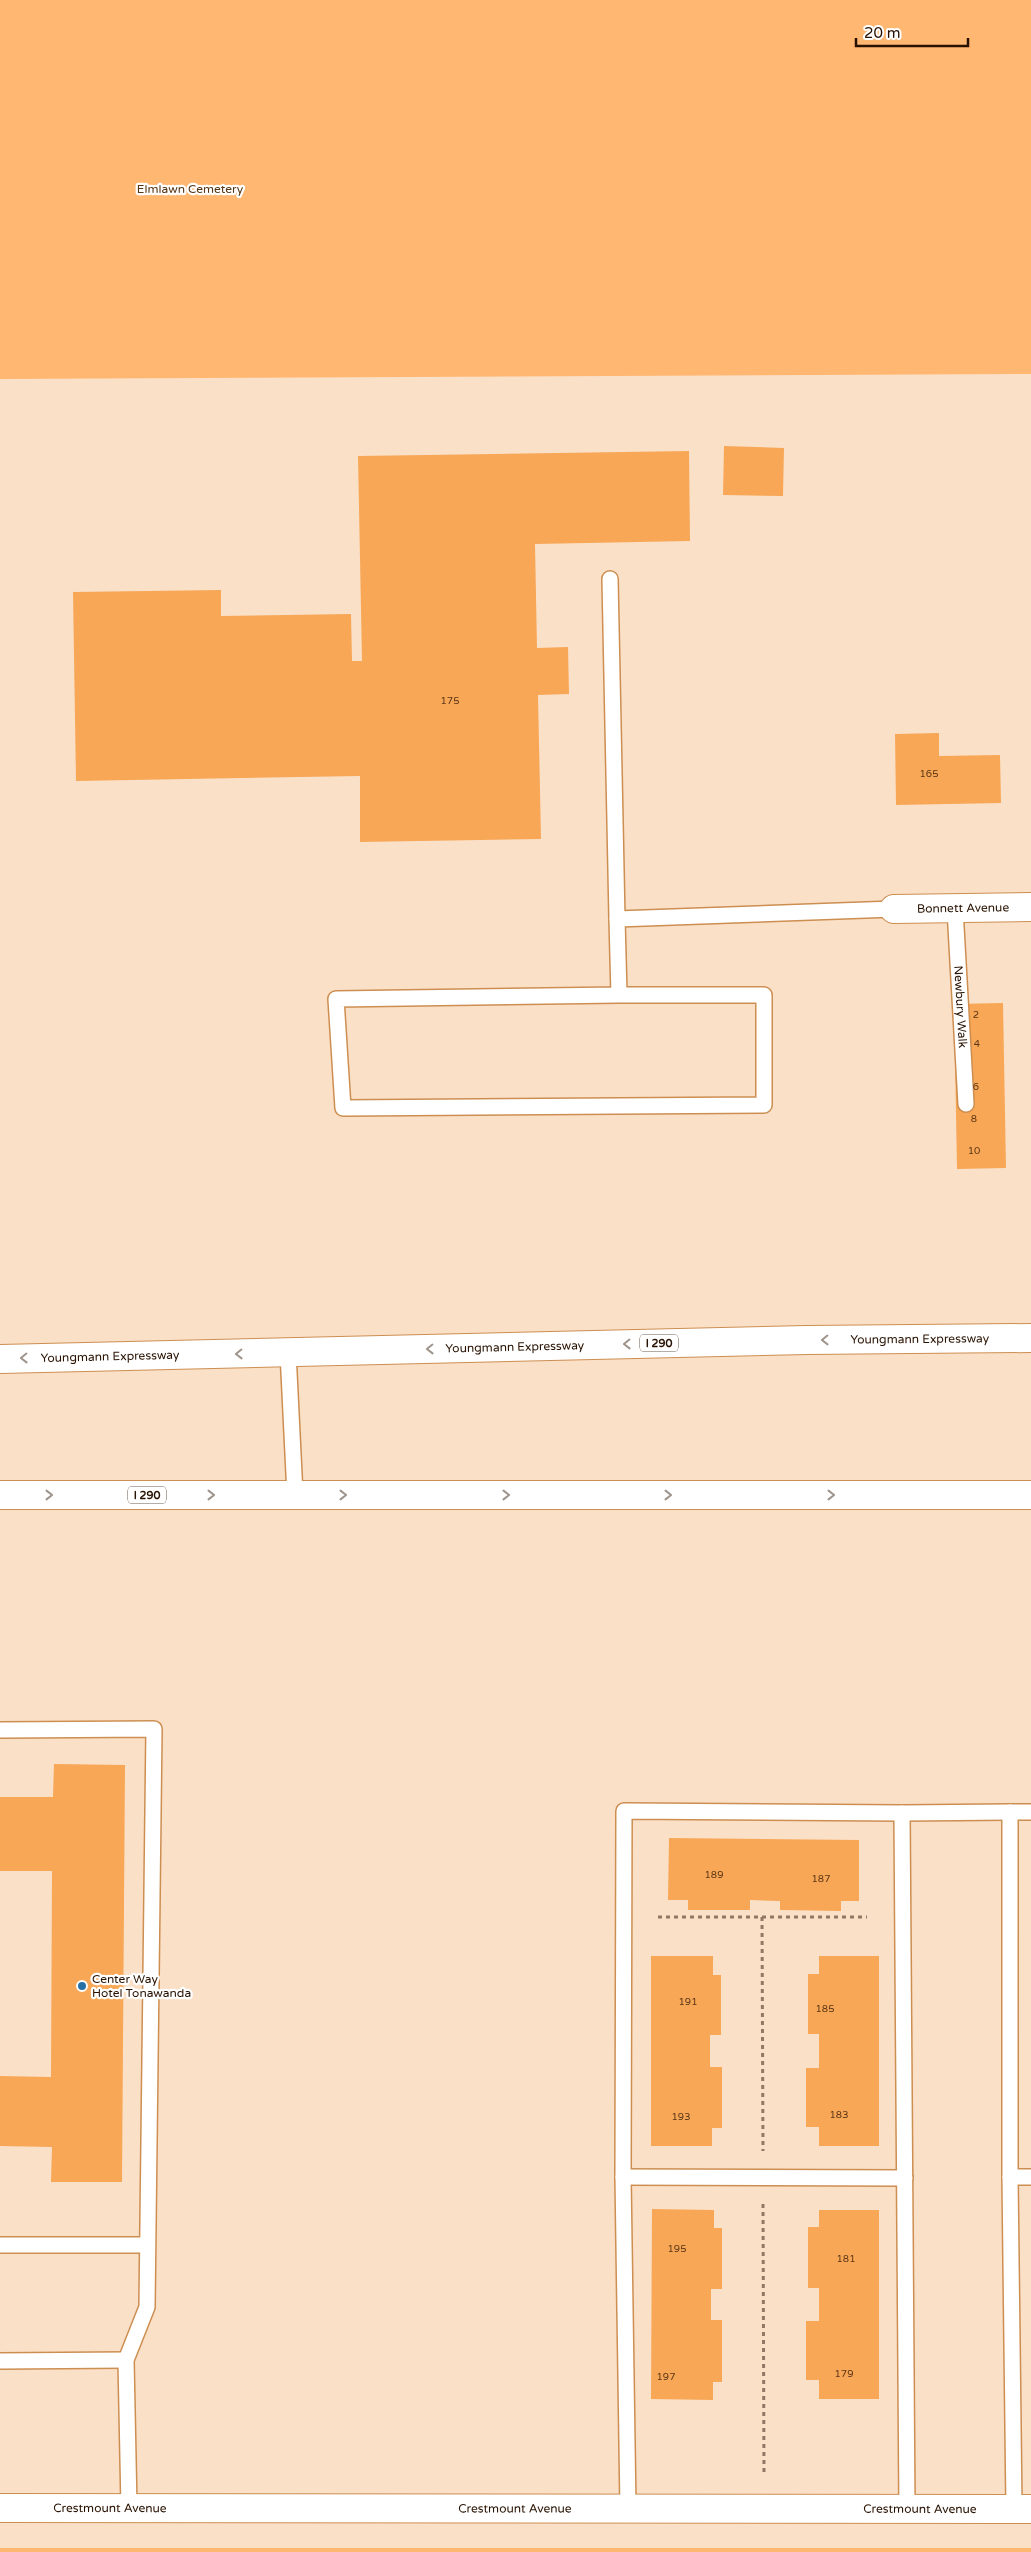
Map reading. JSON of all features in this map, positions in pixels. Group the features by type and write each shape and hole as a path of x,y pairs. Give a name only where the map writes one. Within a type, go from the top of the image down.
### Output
{"main road":[{"name":"Bonnett Avenue","path":"894,909 1031,907"},
{"name":"Youngmann Expressway","path":"0,1359 807,1340 1031,1338"},
{"name":"I 290","path":"0,1495 1029,1495"},
{"name":"Crestmount Avenue","path":"0,2508 1022,2509"}],"lane":[{"path":"610,579 619,995"},
{"path":"617,919 894,909"},
{"name":"Newbury Walk","path":"955,909 966,1104"},
{"path":"619,995 764,995 764,1105 343,1108 336,998 619,995"},
{"path":"288,1352 294,1495"},
{"path":"0,1730 154,1729 148,2306 126,2360 129,2508"},
{"path":"628,2509 623,2177 624,1811 1031,1812"},
{"path":"1010,1812 1010,2177 1022,2509"},
{"path":"902,1813 907,2509"},
{"path":"623,2177 905,2178"},
{"path":"1010,2177 1031,2177"},
{"path":"0,2245 148,2245"},
{"path":"0,2361 126,2360"}],"path":[{"path":"658,1917 867,1917"},
{"path":"762,1917 765,2509"}],"green space":[{"name":"Elmlawn Cemetery","path":"0,0 1031,0 1031,374 0,379"},
{"path":"0,2548 1031,2548 1031,2552 0,2552"}],"building":[{"path":"724,446 784,448 783,496 723,495"},
{"path":"689,451 690,541 535,544 537,648 568,647 569,694 538,695 541,839 360,842 360,776 76,781 73,592 221,590 221,616 351,614 352,661 362,661 358,456"},
{"path":"939,733 939,756 1000,755 1001,803 896,805 895,734"},
{"path":"1003,1003 1006,1168 957,1169 954,1004"},
{"path":"54,1764 125,1765 122,2182 51,2182 52,2147 0,2146 0,2076 51,2077 52,1871 0,1871 0,1797 53,1797"},
{"path":"669,1838 859,1840 859,1901 841,1901 841,1911 780,1910 780,1901 750,1900 750,1910 688,1910 688,1900 668,1900"},
{"path":"651,1956 713,1956 713,1975 721,1975 721,2035 710,2035 710,2067 722,2067 722,2128 712,2128 712,2146 651,2146"},
{"path":"819,1956 879,1956 879,2146 819,2146 819,2127 806,2127 806,2068 819,2068 819,2034 808,2034 808,1974 819,1974"},
{"path":"652,2209 714,2210 714,2228 722,2228 722,2289 711,2289 711,2320 722,2320 722,2382 713,2382 713,2400 651,2399"},
{"path":"819,2210 879,2210 879,2399 819,2399 819,2380 806,2380 806,2321 819,2321 819,2288 808,2288 808,2227 819,2227"}],"place":[{"name":"Center Way Hotel Tonawanda","path":"82,1986"}]}
